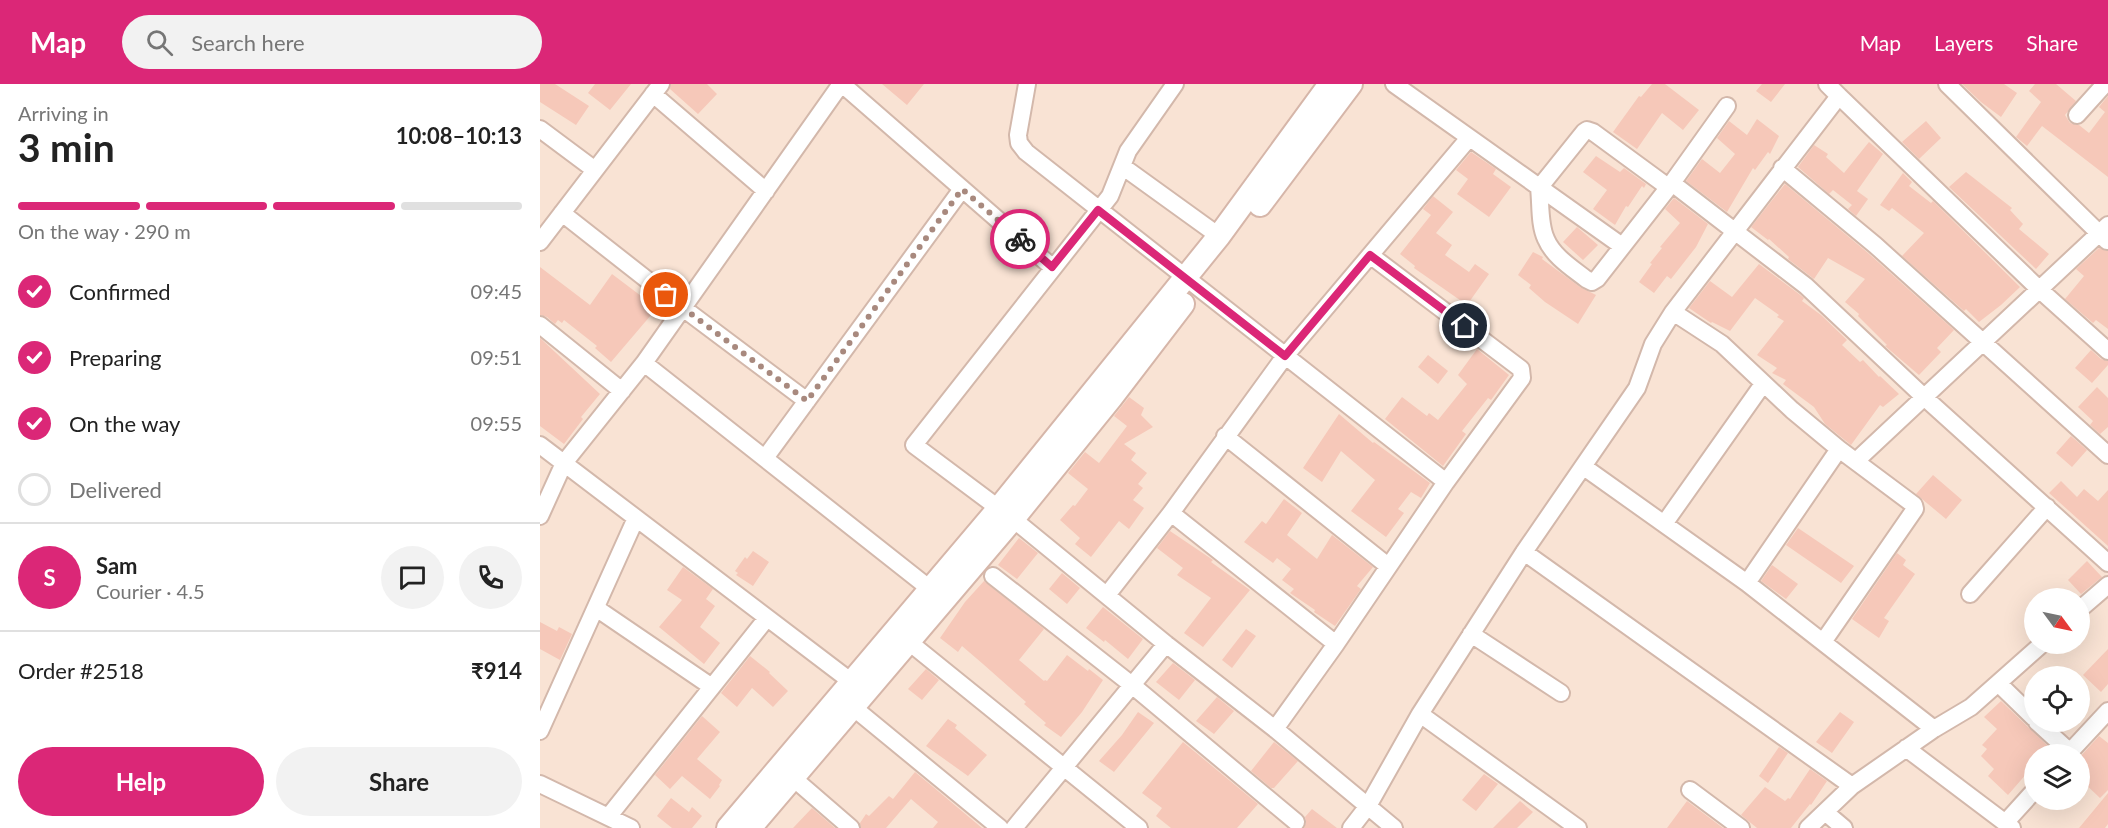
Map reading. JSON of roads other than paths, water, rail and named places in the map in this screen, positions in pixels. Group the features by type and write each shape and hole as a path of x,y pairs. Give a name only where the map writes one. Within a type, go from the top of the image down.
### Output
{"street":[{"path":"540,516 564,463 644,363 841,84 1052,267"},
{"path":"1027,84 1018,135 1019,143 1026,152 1446,482"},
{"path":"1175,84 1142,130 1122,166 1110,196 914,445 1006,514 1275,729 1394,828"},
{"path":"1190,283 1219,236 1330,84"},
{"path":"750,828 937,595 1006,514 1351,84"},
{"path":"1394,84 1622,246"},
{"path":"1856,461 2040,290 2106,234 1947,84"},
{"path":"2077,115 2106,84"},
{"path":"540,242 657,89 766,190"},
{"path":"1351,828 1368,806 1420,714 1524,552 1637,388 1653,344 1673,312 1782,168 1833,90 2040,290 2108,351"},
{"path":"1727,106 1670,185 1598,279 1592,282 1586,279 1554,252 1545,239 1539,188 1587,130 1593,132 1670,185 1735,231 1806,286 1924,397 2108,562"},
{"path":"540,129 595,170"},
{"path":"1107,595 1171,513 1285,356 1469,138"},
{"path":"1122,166 1219,236"},
{"path":"1782,168 1875,245 2108,455"},
{"path":"765,458 962,189"},
{"path":"562,213 807,401"},
{"path":"1275,729 1446,482 1522,378 1521,369 1370,255"},
{"path":"1673,312 1722,344 1763,384 1839,449 1911,501 1915,509 1823,642"},
{"path":"540,325 622,391"},
{"path":"644,363 937,595"},
{"path":"1664,524 1763,384"},
{"path":"1225,436 1388,567"},
{"path":"540,445 767,618 857,694 1000,828"},
{"path":"1748,584 1839,449"},
{"path":"1584,467 1748,584 1934,729"},
{"path":"1970,594 2047,507"},
{"path":"1171,513 1336,644"},
{"path":"540,731 636,518"},
{"path":"1524,552 1852,786"},
{"path":"993,576 1132,685 1296,822"},
{"path":"2090,601 2108,585"},
{"path":"728,828 909,642 937,595"},
{"path":"596,608 712,687"},
{"path":"609,816 767,618"},
{"path":"1471,634 1561,693"},
{"path":"909,642 1139,828"},
{"path":"1014,828 1166,644"},
{"path":"1808,828 1852,786 1934,729 1971,707 2031,654"},
{"path":"1998,683 2024,708"},
{"path":"1420,714 1578,828"},
{"path":"2079,744 2105,722"},
{"path":"2047,732 2060,744"},
{"path":"1906,748 2008,825 2024,804"},
{"path":"792,777 851,828"},
{"path":"540,784 631,828"},
{"path":"1690,790 1741,828"},
{"path":"1825,812 1844,828"}]}
